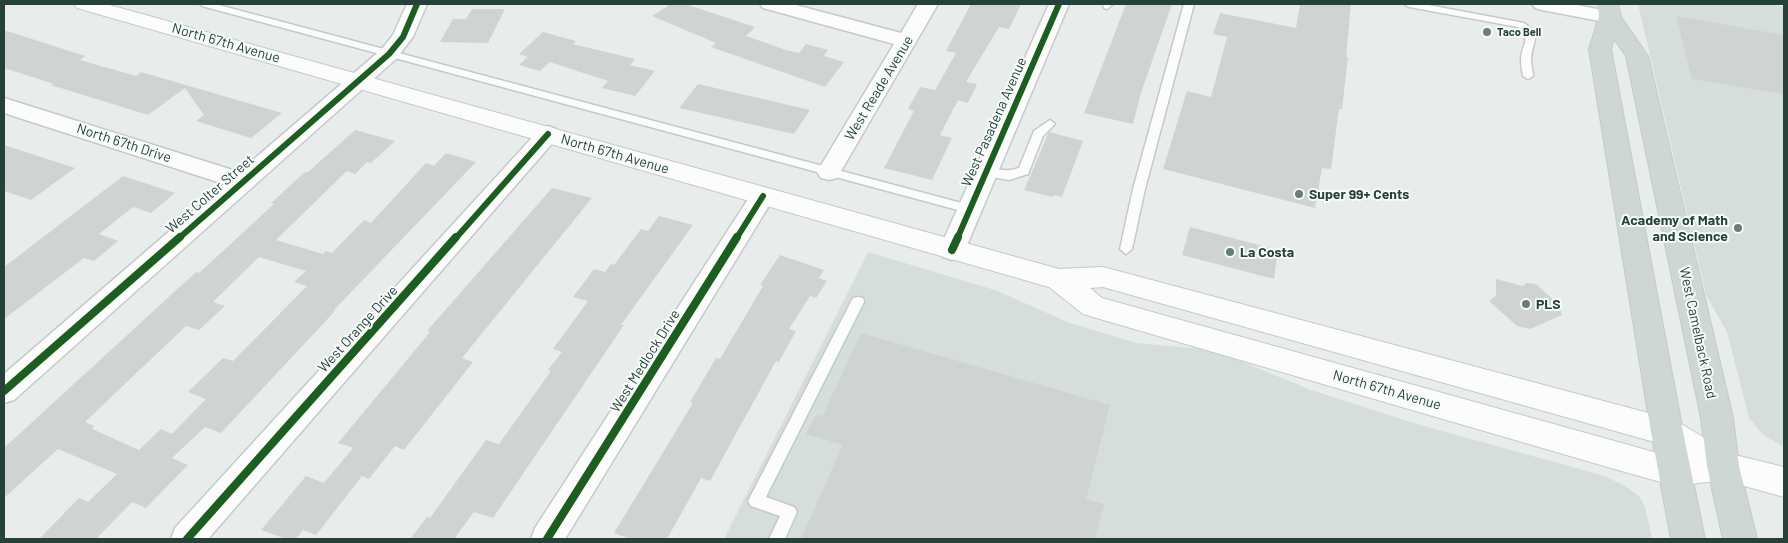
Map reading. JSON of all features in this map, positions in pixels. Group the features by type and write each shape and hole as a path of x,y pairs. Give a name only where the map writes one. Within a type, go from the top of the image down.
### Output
{"main road":[{"name":"North 67th Avenue","path":"84,4 1059,280 1103,277 1667,432 1723,466 1784,482"},
{"path":"1609,10 1600,49 1667,432 1688,539"},
{"name":"West Camelback Road","path":"1609,10 1637,56 1717,418 1723,466 1740,539"},
{"name":"North 67th Avenue","path":"1059,280 1093,306 1675,472 1723,466"}],"street":[{"name":"West Colter Street","path":"4,391 390,54 403,37 417,4"},
{"path":"770,4 907,41"},
{"name":"West Reade Avenue","path":"829,172 928,4"},
{"name":"West Pasadena Avenue","path":"952,250 1059,4"},
{"path":"1542,4 1609,10"},
{"name":"North 67th Drive","path":"4,105 244,182"},
{"name":"West Orange Drive","path":"187,539 548,134"},
{"name":"West Medlock Drive","path":"547,539 763,196"}],"lane":[{"path":"204,4 969,210"},
{"path":"1126,249 1139,188 1189,4"},
{"path":"1410,4 1521,26 1529,31 1531,38 1526,59 1528,76"},
{"path":"985,172 1009,176 1017,175 1024,171 1038,134 1050,124"},
{"path":"777,539 789,512 756,501 858,302"}],"shaded area":[{"path":"1638,4 1765,4 1784,7 1784,447 1763,435 1749,418 1727,332 1706,295"},
{"path":"868,252 995,290 1070,323 1137,343 1214,350 1311,390 1417,424 1605,476 1625,486 1639,496 1645,507 1652,539 724,539"}],"building":[{"path":"671,4 685,4 755,27 746,36 786,50 799,53 806,44 828,50 824,56 844,62 825,87 711,47 716,43 652,16"},
{"path":"971,4 1021,4 1009,29 999,27 966,82 977,84 968,103 958,100 940,135 952,138 932,180 884,168 914,111 908,109 920,87 935,90 956,53 946,51"},
{"path":"1126,4 1172,4 1141,93 1133,124 1084,113"},
{"path":"1300,4 1351,4 1346,57 1348,57 1342,109 1339,109 1331,169 1322,168 1315,208 1163,169 1187,91 1211,97 1227,37 1213,34 1220,13 1296,28"},
{"path":"472,9 505,9 488,43 440,42 453,19 466,19"},
{"path":"1676,16 1784,35 1784,94 1692,79"},
{"path":"4,30 85,56 80,60 136,76 141,72 282,113 251,138 196,121 204,115 185,88 148,115 51,85 54,84 4,68"},
{"path":"543,32 576,41 573,44 635,59 630,65 655,71 635,96 602,88 608,81 550,62 540,71 519,65 528,57 519,54"},
{"path":"698,84 810,110 794,134 679,108"},
{"path":"355,130 395,141 371,163 367,162 355,174 347,171 276,240 323,254 326,251 332,253 364,220 371,223 426,163 434,166 446,153 476,162 333,311 335,311 221,433 205,427 172,458 188,465 146,508 132,502 96,539 39,539 79,498 88,502 117,474 58,449 4,498 4,448 196,272 199,273 274,204 271,203 305,172 308,172","holes":["259,257 306,271 294,282 307,286 233,361 223,358 188,392 206,399 172,434 161,429 139,450 92,429 94,426 85,422 186,326 199,330 225,306 213,302"]},
{"path":"1049,132 1083,141 1062,197 1054,195 1053,197 1024,190"},
{"path":"4,145 75,168 31,200 4,191"},
{"path":"123,176 175,193 151,213 133,207 99,234 118,241 94,261 84,258 4,319 4,267"},
{"path":"552,188 592,198 462,358 473,362 404,450 395,446 369,479 362,476 316,535 303,530 296,539 286,539 261,530 306,476 324,483 353,448 338,443 430,332 427,331"},
{"path":"659,216 693,225 621,325 624,325 493,518 474,512 454,539 410,539 427,517 430,518 486,440 499,444 551,371 548,370 562,352 553,349 588,301 573,297 594,269 605,272 611,264 614,265 641,229 648,231"},
{"name":"La Costa","path":"1190,227 1278,250 1274,279 1182,255"},
{"path":"780,255 824,270 819,278 827,281 816,298 810,296 789,329 796,331 779,362 776,361 710,481 701,478 667,539 631,539 614,533 693,403 690,402 716,358 720,359 763,286 760,285"},
{"name":"PLS","path":"1496,279 1522,286 1527,283 1536,284 1559,305 1562,315 1530,329 1517,326 1489,301 1496,296"},
{"path":"861,333 1110,405 1086,499 1104,504 1095,539 801,539 843,445 806,434 815,416 823,415"}],"cycle path":[{"path":"4,391 389,54 403,37 417,4"},
{"path":"952,250 1059,4"},
{"path":"187,539 548,134"},
{"path":"547,539 763,196"}],"place":[{"name":"Taco Bell","path":"1487,32"},
{"name":"Super 99+ Cents","path":"1299,194"},
{"name":"Academy of Math and Science","path":"1738,228"},
{"name":"La Costa","path":"1230,252"},
{"name":"PLS","path":"1526,304"}]}
